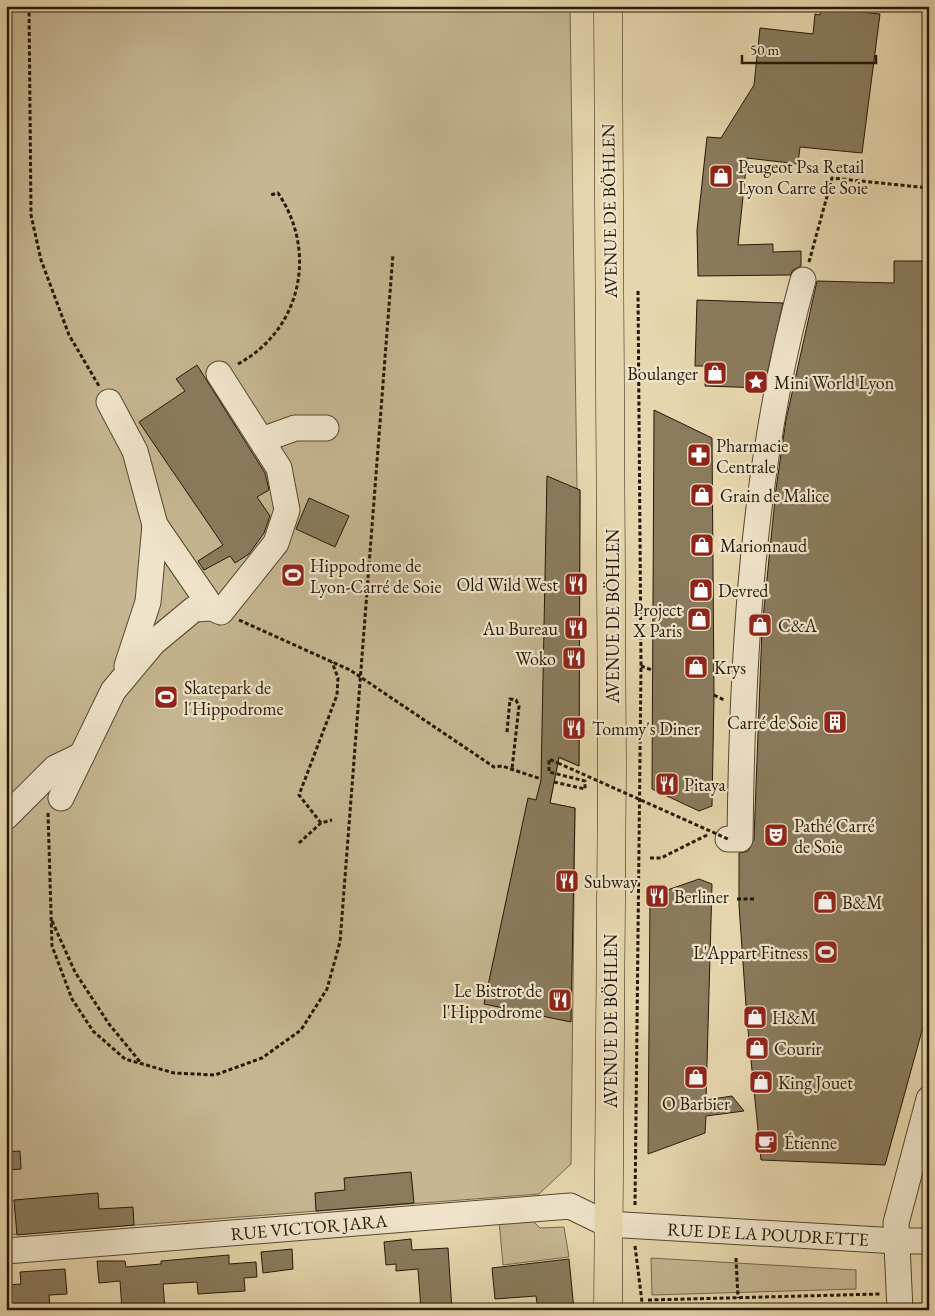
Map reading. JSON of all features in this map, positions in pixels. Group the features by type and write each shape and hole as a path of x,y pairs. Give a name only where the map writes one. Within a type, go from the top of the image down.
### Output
{"main road":[{"name":"AVENUE DE BÖHLEN","path":"607,7 612,767 607,1224 608,1310"}],"street":[{"path":"720,836 740,839 744,709 755,549 782,360 803,280"},
{"path":"217,610 276,543 287,510 279,468 219,374"},
{"path":"109,402 135,451 155,525 148,602 123,679"},
{"path":"262,440 295,428 326,428"},
{"path":"155,525 217,610"},
{"path":"54,804 82,755 113,691 152,643 194,609 217,610"},
{"path":"6,817 55,768 82,755"},
{"path":"900,1310 896,1223 929,1099"},
{"name":"RUE VICTOR JARA","path":"6,1251 570,1206 607,1224"},
{"name":"RUE DE LA POUDRETTE","path":"607,1224 635,1218 898,1241 929,1241"}],"path":[{"path":"29,6 31,215 41,260 69,335 109,402"},
{"path":"803,280 832,178 929,188"},
{"path":"219,374 255,355 286,317 301,273 298,236 287,206 278,193 270,195"},
{"path":"54,804 52,946 72,999 93,1031 125,1058 174,1073 215,1075 262,1058 301,1030 327,989 340,942 393,254"},
{"name":"AVENUE DE BÖHLEN","path":"638,290 641,666 635,1258 643,1310"},
{"path":"217,610 332,662 360,677 494,768 502,766 541,778"},
{"path":"321,823 299,795 337,695 338,678 332,662"},
{"path":"641,666 652,670"},
{"path":"506,732 510,699 516,700 519,706 512,769"},
{"path":"554,782 585,789 585,781 548,772 549,759 720,836"},
{"path":"299,843 321,823 332,820"},
{"path":"650,858 661,858 720,836"},
{"path":"737,899 754,899"},
{"path":"51,918 75,972 109,1024 142,1064"},
{"path":"736,1258 738,1298"},
{"path":"648,1300 881,1294"}],"shaded area":[{"name":"Hippodrome de Lyon-Carré de Soie","path":"6,6 570,6 577,489 580,490 579,766 559,758 550,803 575,808 571,1164 539,1194 6,1235"},
{"path":"499,1220 533,1221 540,1228 564,1227 569,1257 503,1265"},
{"path":"651,1258 856,1270 856,1289 652,1295"}],"building":[{"path":"821,8 880,14 862,153 800,147 798,164 747,158 738,245 773,244 773,252 801,251 801,266 793,270 790,275 698,276 697,230 707,137 721,138 754,85 760,28 813,34 815,14 820,15"},
{"name":"Carré de Soie","path":"894,261 929,261 929,1005 885,1165 761,1160 747,1020 739,905 739,853 748,851 754,839 762,629 776,489 786,420 817,281 894,283"},
{"path":"697,300 783,303 764,388 705,386 706,366 695,366"},
{"path":"197,365 265,473 269,490 257,497 270,516 264,533 249,554 235,563 230,556 204,570 198,561 223,545 139,422 185,391 176,379"},
{"path":"654,410 712,438 714,695 712,806 699,811 652,789"},
{"path":"547,476 580,490 579,766 559,757 550,803 575,808 571,1022 484,1004 528,798 536,800 541,780"},
{"path":"309,498 349,516 335,547 296,529"},
{"path":"699,879 712,884 706,1100 732,1096 744,1111 706,1116 705,1133 648,1154 650,896"},
{"path":"20,1151 21,1169 6,1170 6,1152"},
{"path":"411,1172 414,1203 316,1211 315,1193 345,1190 344,1178"},
{"path":"98,1193 99,1209 133,1207 134,1225 17,1235 14,1200"},
{"path":"411,1239 412,1250 448,1248 452,1310 421,1310 418,1269 396,1271 396,1264 386,1265 384,1242"},
{"path":"292,1249 293,1269 263,1273 261,1252"},
{"path":"229,1255 229,1264 256,1262 257,1277 244,1278 245,1291 198,1294 197,1282 163,1284 165,1310 122,1310 120,1281 99,1283 97,1261 125,1261 126,1267 161,1264 161,1261"},
{"path":"569,1259 574,1310 538,1310 536,1296 495,1299 492,1268"},
{"path":"65,1269 67,1294 49,1295 50,1308 6,1310 6,1285 21,1284 20,1272"}],"place":[{"name":"Peugeot Psa Retail Lyon Carre de Soie","path":"721,176"},
{"name":"Boulanger","path":"715,373"},
{"name":"Mini World Lyon","path":"756,382"},
{"name":"Pharmacie Centrale","path":"699,455"},
{"name":"Grain de Malice","path":"702,495"},
{"name":"Marionnaud","path":"702,545"},
{"name":"Hippodrome de Lyon-Carré de Soie","path":"293,575"},
{"name":"Old Wild West","path":"576,584"},
{"name":"Devred","path":"701,590"},
{"name":"Project X Paris","path":"699,619"},
{"name":"C&A","path":"760,625"},
{"name":"Au Bureau","path":"576,628"},
{"name":"Woko","path":"574,658"},
{"name":"Krys","path":"696,667"},
{"name":"Skatepark de l'Hippodrome","path":"166,697"},
{"name":"Carré de Soie","path":"835,722"},
{"name":"Tommy's Diner","path":"574,728"},
{"name":"Pitaya","path":"667,784"},
{"name":"Pathé Carré de Soie","path":"776,835"},
{"name":"Subway","path":"567,881"},
{"name":"Berliner","path":"657,896"},
{"name":"B&M","path":"825,902"},
{"name":"L'Appart Fitness","path":"826,952"},
{"name":"Le Bistrot de l'Hippodrome","path":"560,1000"},
{"name":"H&M","path":"755,1017"},
{"name":"Courir","path":"757,1048"},
{"name":"O Barbier","path":"696,1077"},
{"name":"King Jouet","path":"761,1082"},
{"name":"Étienne","path":"766,1142"}]}
